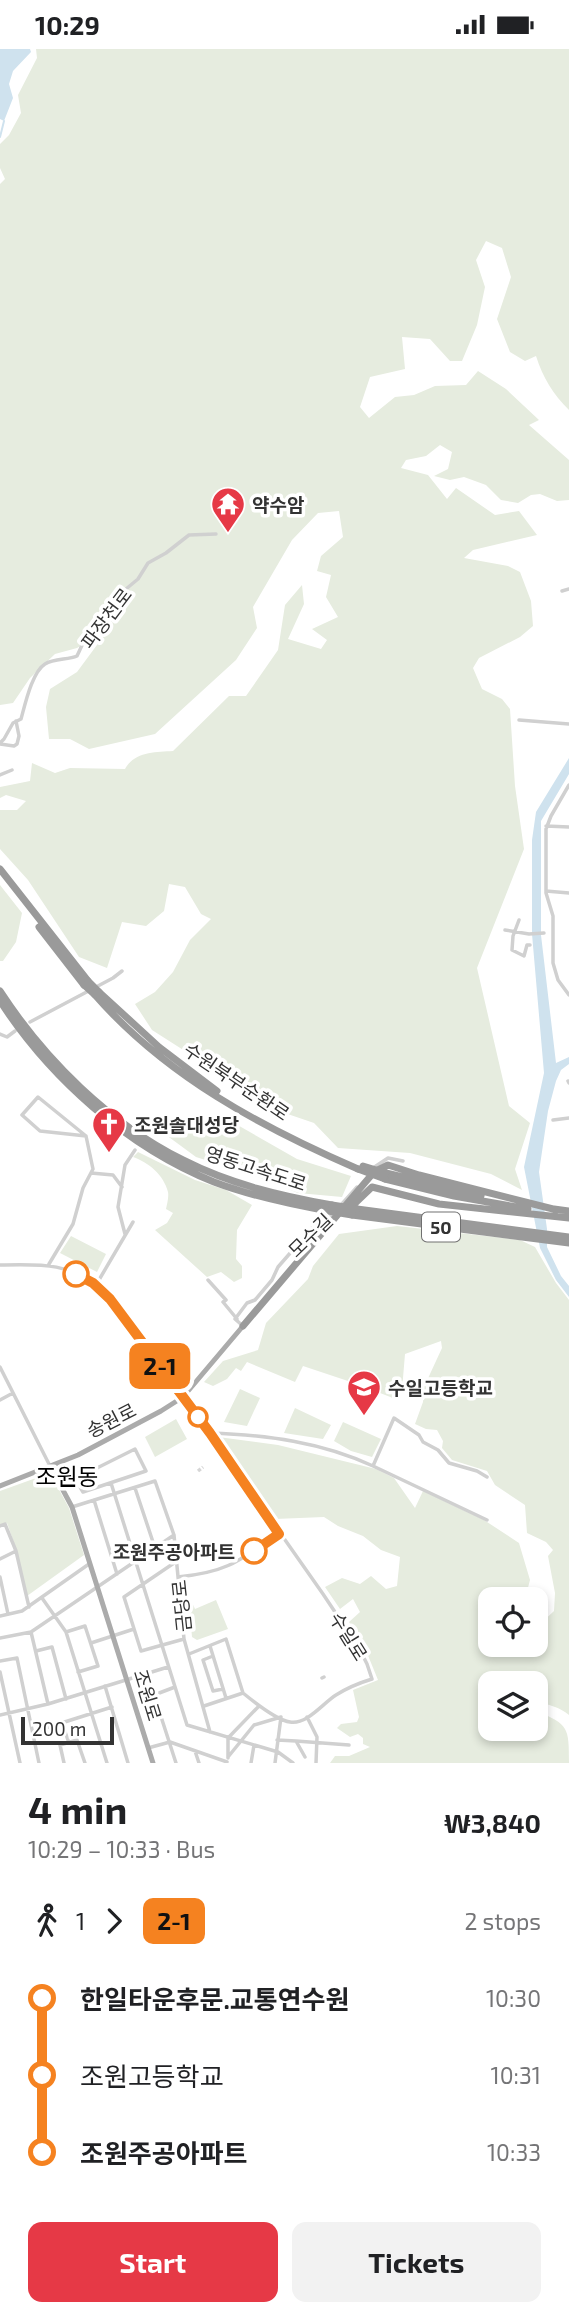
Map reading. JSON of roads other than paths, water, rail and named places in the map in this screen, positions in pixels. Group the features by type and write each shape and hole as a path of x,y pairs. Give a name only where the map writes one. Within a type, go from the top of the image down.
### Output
{"highway":[{"name":"수원북부순환로","path":"0,869 86,983"},
{"name":"수원북부순환로","path":"0,877 123,1026 154,1053 205,1089 311,1149 359,1167 454,1196 557,1210 569,1215"},
{"name":"영동고속도로","path":"0,991 39,1045 69,1077 105,1109 144,1136 182,1160 240,1184 330,1208"},
{"name":"영동고속도로","path":"0,1001 64,1080 102,1114 179,1166 213,1181 288,1204 529,1235 569,1243"},
{"path":"243,1326 377,1169 388,1164 528,1207"},
{"path":"243,1326 363,1193 372,1187 439,1204 528,1207"},
{"name":"수원북부순환로","path":"528,1207 569,1215"},
{"name":"영동고속도로","path":"529,1235 569,1237"}],"main road":[{"name":"송원로","path":"0,1486 118,1434 183,1397 243,1326"},
{"name":"조원로","path":"50,1466 72,1507 153,1763"}],"street":[{"name":"파장천로","path":"0,743 17,744 19,736 16,721 21,719 32,684 42,666 77,656 84,642 113,611 120,594 138,579 148,563 189,535 216,534"},
{"path":"562,591 569,589"},
{"path":"519,720 569,724"},
{"path":"0,743 16,721"},
{"path":"0,775 12,770"},
{"path":"569,785 546,826 546,891 553,916 554,969 569,995"},
{"path":"546,826 569,827"},
{"path":"546,891 569,893"},
{"path":"519,920 514,932 513,952 524,956 530,944"},
{"path":"505,930 543,933"},
{"path":"30,1022 122,971"},
{"path":"0,1034 7,1037 15,1031"},
{"path":"49,1264 73,1224 83,1188 93,1169 86,1136 38,1097 22,1115 40,1131 86,1136"},
{"path":"553,1120 569,1118"},
{"path":"125,1234 118,1207 125,1165 135,1150"},
{"name":"모수길","path":"236,1317 247,1303 255,1300 272,1280 278,1267 312,1228 328,1220 376,1165 388,1158 403,1161"},
{"path":"91,1173 113,1175 123,1189"},
{"path":"96,1285 132,1222"},
{"path":"0,1265 49,1264 64,1268 96,1285 110,1299 210,1433 279,1534 227,1568 208,1574 178,1577"},
{"path":"208,1280 226,1300 223,1302 243,1326"},
{"path":"0,1367 50,1466"},
{"path":"0,1400 13,1393"},
{"path":"373,1466 394,1418 419,1435 423,1442 438,1450 449,1463 477,1471 487,1477"},
{"path":"210,1433 247,1435 323,1446 373,1466 486,1520"},
{"path":"135,1448 146,1472 111,1483 83,1492 75,1479 135,1448"},
{"name":"금당로","path":"135,1488 155,1481 174,1535 184,1639 210,1732"},
{"path":"111,1483 187,1725 278,1752 292,1762"},
{"path":"72,1507 135,1488 155,1548"},
{"path":"93,1500 117,1574"},
{"path":"0,1526 5,1524 16,1551 29,1607"},
{"name":"수일로","path":"279,1534 359,1648 372,1679 335,1696 307,1717"},
{"path":"0,1638 32,1632 174,1535"},
{"path":"0,1559 16,1551"},
{"path":"177,1561 124,1597 141,1651 184,1639"},
{"path":"0,1616 29,1607 89,1564"},
{"path":"0,1577 8,1614"},
{"path":"42,1598 66,1632 107,1763"},
{"path":"66,1632 85,1626 98,1666 78,1672"},
{"path":"91,1643 134,1629"},
{"path":"32,1632 48,1704"},
{"name":"금당로","path":"189,1654 226,1639 243,1693"},
{"path":"210,1646 226,1699"},
{"path":"36,1651 52,1647 66,1699"},
{"path":"213,1657 203,1660 214,1691 223,1689"},
{"path":"0,1661 17,1658 39,1763"},
{"path":"0,1715 66,1699 168,1667"},
{"path":"0,1672 20,1763"},
{"path":"105,1686 128,1763"},
{"path":"175,1687 154,1695 176,1763"},
{"path":"204,1706 243,1693 259,1706 286,1721 293,1722 307,1717 315,1730 318,1743 316,1763"},
{"path":"227,1761 228,1738 259,1706"},
{"path":"33,1732 112,1707"},
{"path":"275,1763 281,1717"},
{"path":"227,1761 239,1741 254,1725 281,1717"},
{"path":"62,1723 69,1742"},
{"path":"64,1763 60,1745 77,1740 85,1763"},
{"path":"277,1740 349,1745"},
{"path":"296,1741 305,1756"},
{"path":"148,1748 170,1742 227,1761"},
{"path":"251,1763 254,1745"},
{"path":"195,1751 199,1763"}],"water":[{"path":"0,49 30,49 31,52 13,71 9,84 13,98 4,121 0,119"},
{"path":"569,758 569,774 541,821 541,935 556,1063 569,1057 569,1064 561,1070 556,1081 548,1111 539,1172 547,1247 569,1286 569,1297 556,1280 540,1248 524,1167 544,1073 532,934 532,840 536,812"}],"waterway":[{"path":"0,137 4,121"}],"tunnel":[{"path":"198,1471 203,1467"}],"place":[{"name":"약수암","path":"228,534"},
{"name":"조원솔대성당","path":"109,1154"},
{"name":"수일고등학교","path":"364,1417"},
{"name":"조원주공아파트","path":"254,1551"}],"district":[{"name":"조원동","path":"67,1476"}]}
